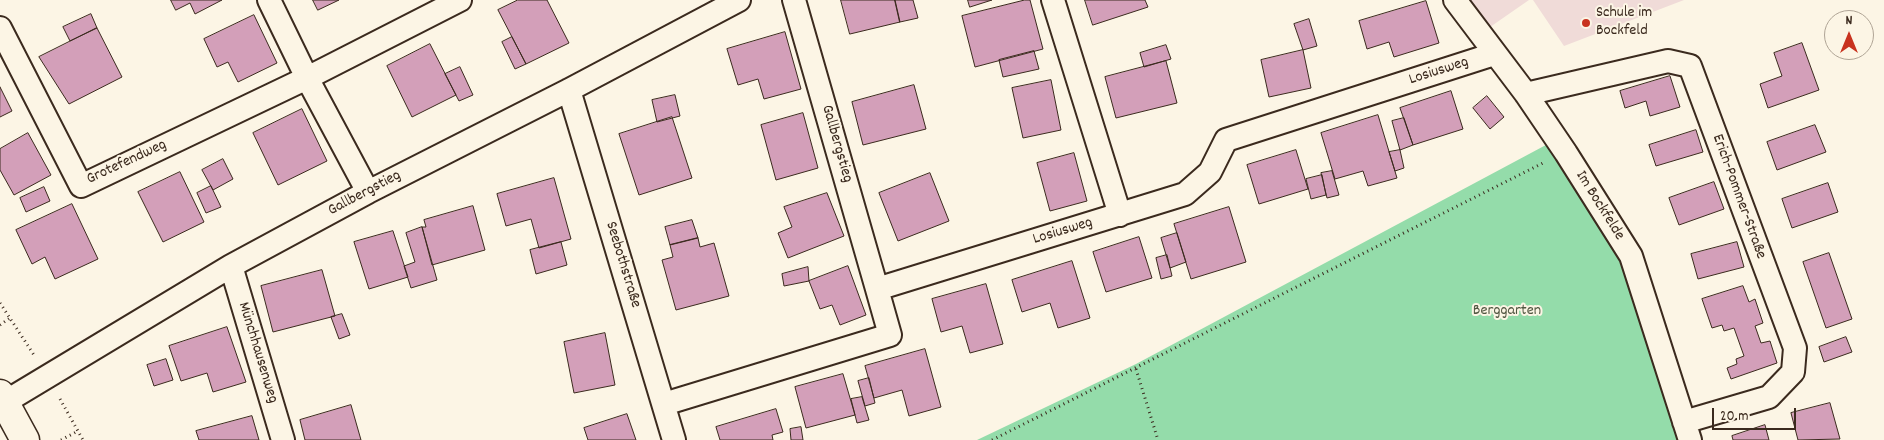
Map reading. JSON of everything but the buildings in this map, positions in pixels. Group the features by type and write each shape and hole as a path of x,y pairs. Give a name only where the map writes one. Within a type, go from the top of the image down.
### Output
{"street":[{"path":"269,0 307,78 368,192"},
{"name":"Grotefendweg","path":"0,28 81,186 307,78 460,0"},
{"name":"Gallbergstieg","path":"1,400 47,375 230,266 368,192 569,90 739,0"},
{"name":"Gallbergstieg","path":"794,0 878,289"},
{"path":"1053,0 1120,215"},
{"name":"Im Bockfelde","path":"1454,0 1526,94 1631,256 1687,431"},
{"name":"Losiusweg","path":"878,289 1185,194 1210,172 1226,140 1494,54"},
{"name":"Erich-Pommer-Straße","path":"1526,94 1668,61 1690,66 1795,348 1793,372 1769,396 1687,431"},
{"name":"Seebothstraße","path":"569,90 674,440"},
{"name":"Münchhausenweg","path":"230,266 282,440"},
{"path":"664,404 890,335 878,289"},
{"path":"1,400 25,440"}],"path":[{"path":"992,440 1542,163 1566,153"},
{"path":"0,303 47,375 83,440"},
{"path":"0,324 10,318"},
{"path":"1136,369 1158,440"},
{"path":"61,440 78,430"}],"shaded area":[{"path":"1455,0 1529,0 1480,34"},
{"name":"Schule im Bockfeld","path":"1533,0 1684,0 1564,46"}],"green space":[{"name":"Berggarten","path":"1559,138 1613,217 1683,440 977,440 1136,364"}],"place":[{"name":"Schule im Bockfeld","path":"1586,23"}]}
